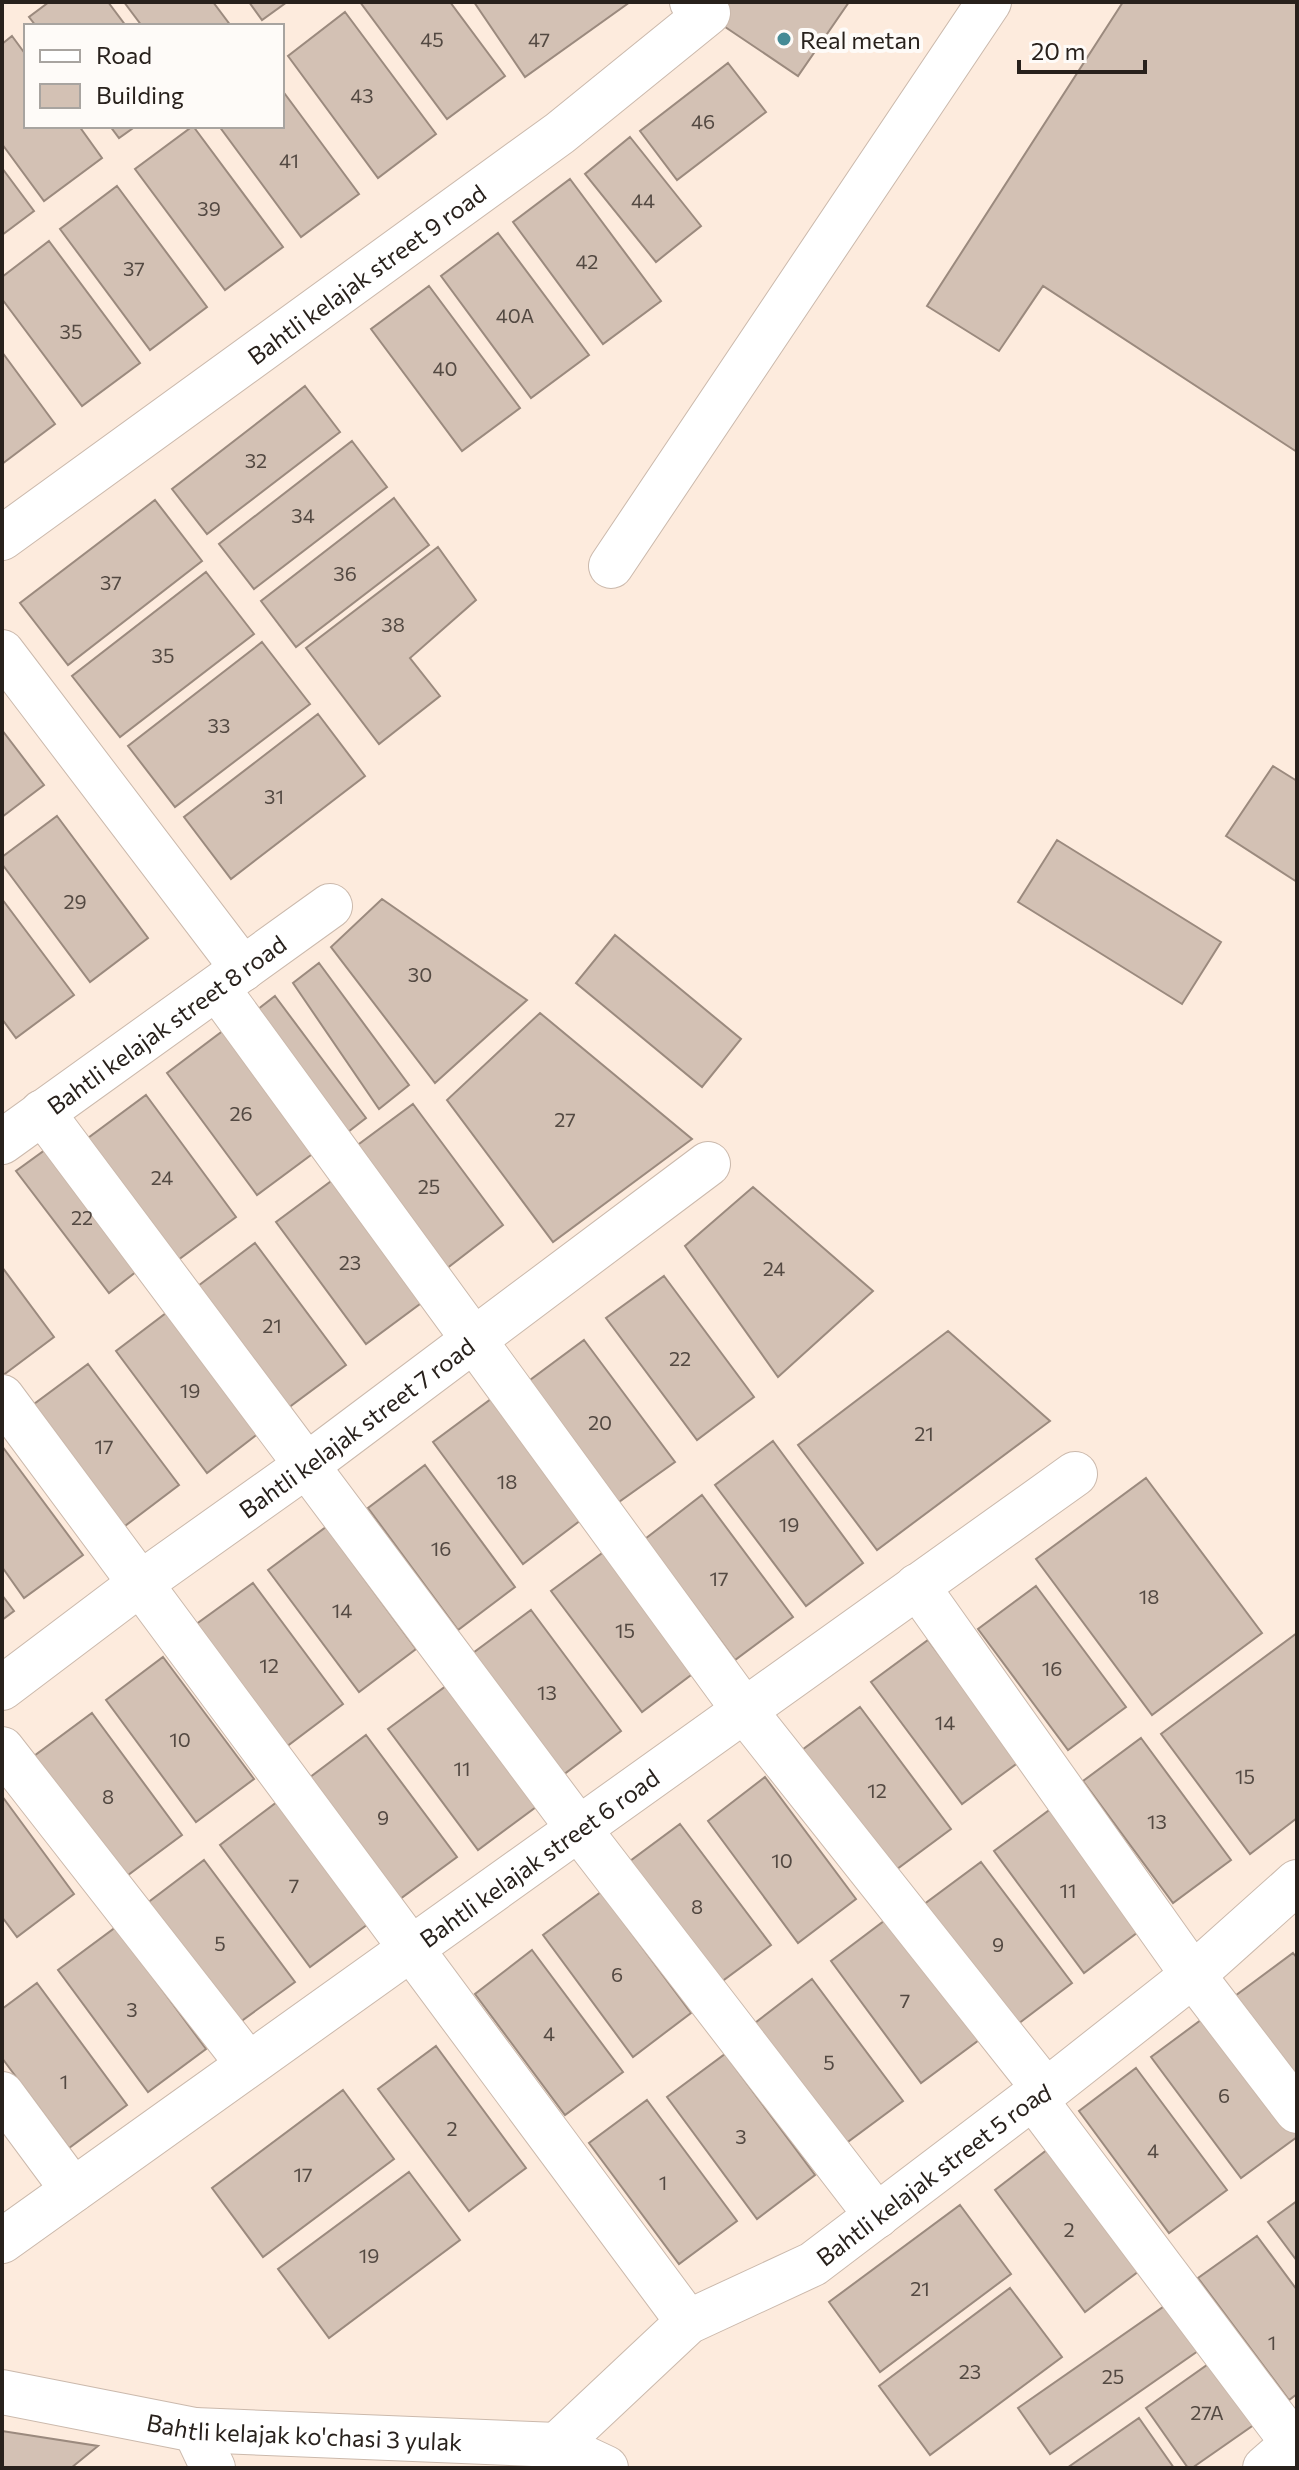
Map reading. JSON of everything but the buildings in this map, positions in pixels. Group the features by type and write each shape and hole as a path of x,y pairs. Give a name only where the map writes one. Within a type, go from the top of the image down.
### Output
{"street":[{"name":"Bahtli kelajak street 9 road","path":"2,538 560,133 708,13 692,2"},
{"path":"611,566 989,2"},
{"path":"2,652 230,978 474,1340 744,1710 1039,2094 1285,2450"},
{"name":"Bahtli kelajak street 8 road","path":"2,1142 330,906"},
{"path":"42,1112 578,1828 877,2216"},
{"name":"Bahtli kelajak street 7 road","path":"2,1688 141,1583 307,1465 708,1164"},
{"path":"2,1397 688,2322"},
{"name":"Bahtli kelajak street 6 road","path":"2,2241 1075,1474"},
{"path":"917,1586 1193,1975 1297,2111"},
{"path":"2,1749 248,2064"},
{"name":"Bahtli kelajak street 5 road","path":"557,2445 688,2322 813,2264 1193,1975 1297,1882"},
{"path":"2,2094 73,2190"},
{"name":"Bahtli kelajak ko'chasi 3 yulak","path":"2,2392 204,2449 557,2445 606,2468"}],"place":[{"name":"Real metan","path":"784,39"}]}
